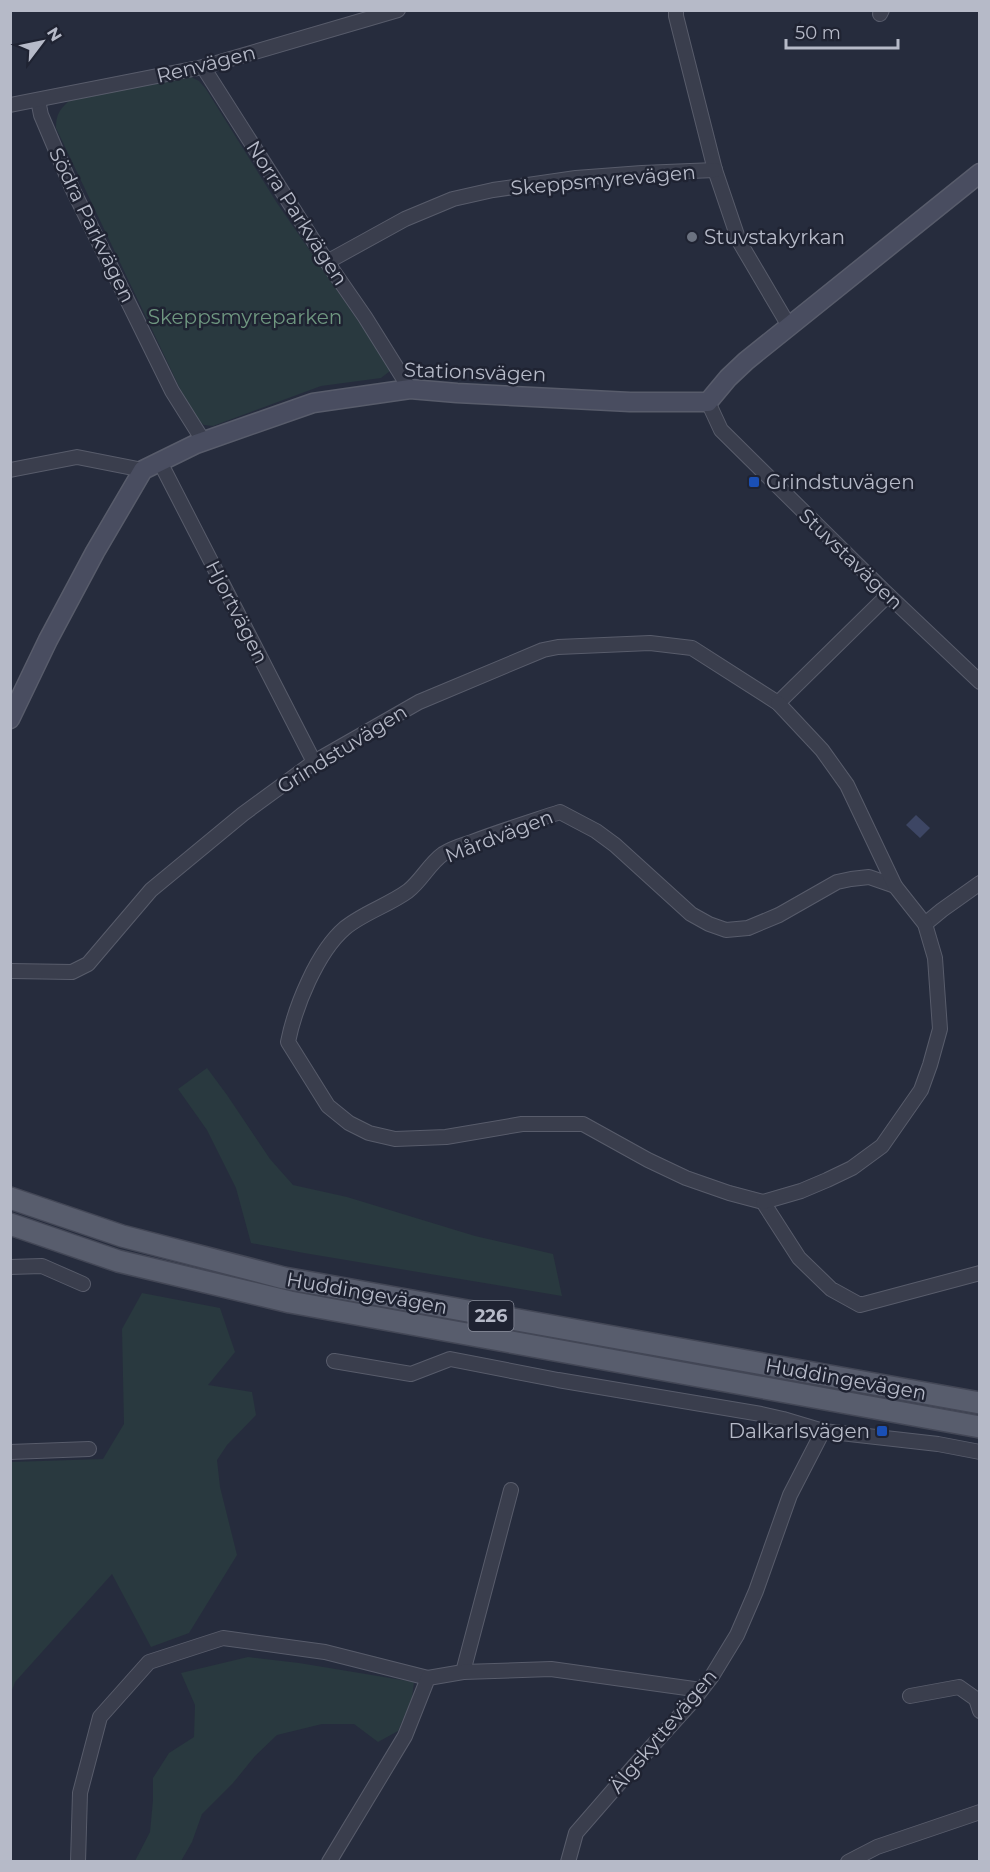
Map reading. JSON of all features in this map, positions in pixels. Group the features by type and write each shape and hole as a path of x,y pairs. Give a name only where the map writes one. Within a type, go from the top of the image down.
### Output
{"main road":[{"name":"Huddingevägen","path":"10,1198 122,1236 284,1278 980,1403"},
{"name":"Huddingevägen","path":"10,1224 118,1261 291,1302 980,1427"}],"street":[{"name":"Renvägen","path":"10,105 203,67 398,10"},
{"path":"676,10 715,171 739,241 789,326"},
{"name":"Norra Parkvägen","path":"203,67 410,388"},
{"name":"Södra Parkvägen","path":"38,100 41,115 72,188 172,391 204,442"},
{"name":"Skeppsmyrevägen","path":"327,262 405,219 453,199 493,190 576,178 715,171"},
{"path":"708,402 728,378 789,326 980,173"},
{"name":"Stationsvägen","path":"143,470 204,442 313,403 410,388 457,393 630,402 708,402"},
{"name":"Stuvstavägen","path":"708,402 721,430 888,596 980,682"},
{"path":"10,470 78,457 143,470 95,552 48,640 10,719"},
{"name":"Hjortvägen","path":"160,462 314,762"},
{"path":"778,703 888,596"},
{"name":"Grindstuvägen","path":"10,971 72,972 88,964 151,890 243,814 314,762 419,702 543,650 558,647 650,643 692,648 778,703 822,750 847,785 895,886 926,924"},
{"name":"Mårdvägen","path":"763,1202 686,1178 583,1124 522,1124 446,1137 395,1139 369,1133 349,1123 327,1106 288,1042 292,1019 301,997 315,968 345,928 408,891 440,856 495,833 560,812 596,831 615,845 691,914 726,930 748,928 779,915 837,882 869,877 895,886"},
{"path":"980,883 926,924 935,958 940,1029 921,1090 882,1146 852,1168 801,1191 763,1202 799,1258 831,1289 860,1305 980,1273"},
{"path":"10,1267 42,1266 83,1284"},
{"path":"334,1361 411,1374 450,1359 558,1380 761,1414 823,1431 938,1444 980,1452"},
{"name":"Älgskyttevägen","path":"568,1862 576,1833 701,1690 737,1635 756,1591 789,1495 823,1431"},
{"path":"10,1452 89,1449"},
{"path":"463,1672 511,1490"},
{"path":"78,1862 80,1793 100,1717 149,1662 223,1638 325,1652 428,1678 463,1672 551,1669 701,1690"},
{"path":"329,1862 405,1736 428,1678"},
{"path":"910,1696 959,1687 976,1699 980,1711"},
{"path":"848,1862 877,1847 980,1812"}],"green space":[{"name":"Skeppsmyreparken","path":"191,77 199,81 206,89 277,203 383,357 390,371 381,378 321,386 213,426 204,425 194,418 56,128 59,112 70,100"},
{"path":"207,1068 270,1159 293,1185 347,1197 475,1236 553,1254 562,1296 251,1243 236,1188 207,1130 178,1089"},
{"path":"142,1293 220,1308 235,1352 208,1385 252,1392 256,1415 227,1445 217,1460 220,1487 237,1555 189,1633 151,1647 112,1574 15,1682 11,1693 11,1462 103,1459 124,1424 122,1329"},
{"path":"248,1657 414,1682 412,1698 398,1731 378,1742 354,1724 322,1724 277,1735 202,1814 192,1842 181,1861 135,1861 150,1832 153,1778 169,1753 194,1737 195,1705 181,1673"}],"water":[{"path":"916,815 930,828 920,838 906,825"}],"place":[{"name":"Stuvstakyrkan","path":"692,237"},
{"name":"Grindstuvägen","path":"754,482"},
{"name":"Dalkarlsvägen","path":"882,1431"}]}
